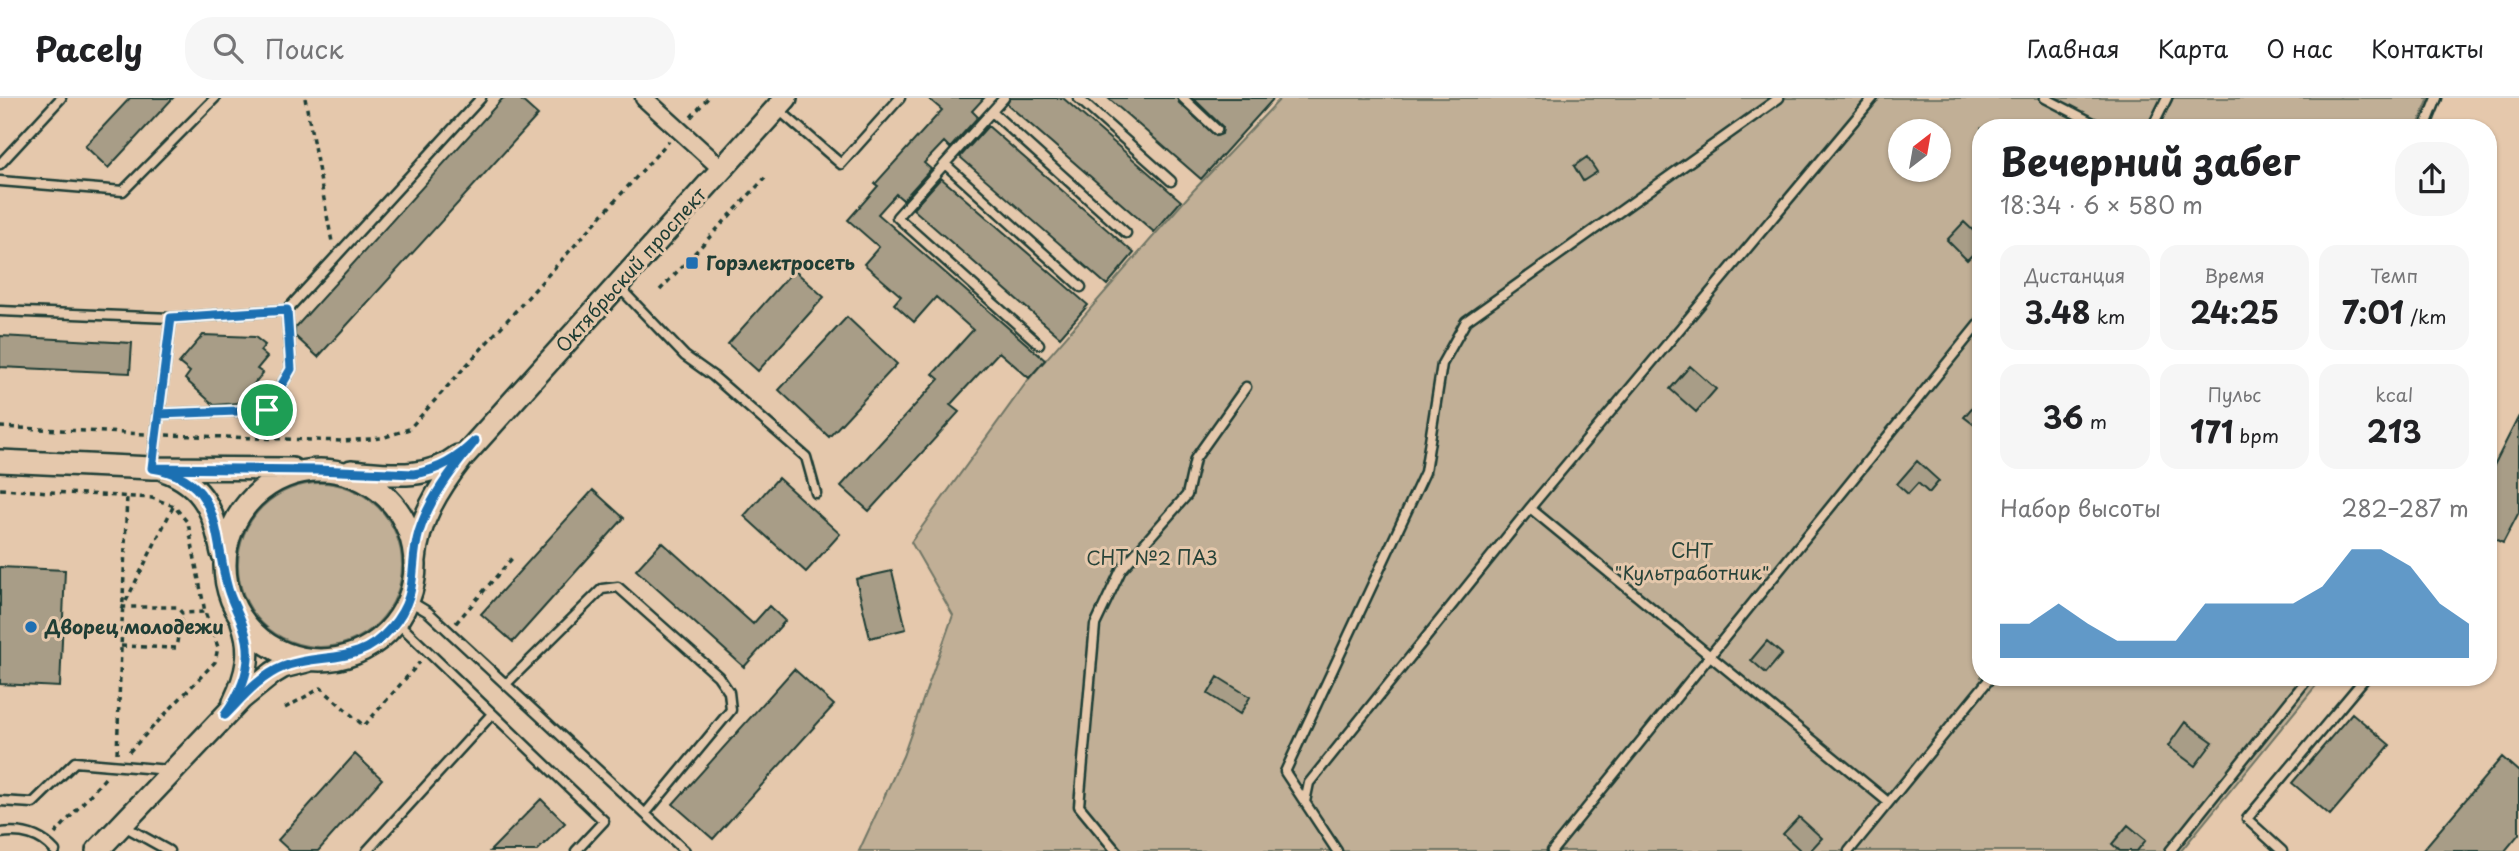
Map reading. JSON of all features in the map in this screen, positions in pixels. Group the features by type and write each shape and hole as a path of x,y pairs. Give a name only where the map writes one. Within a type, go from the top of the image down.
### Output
{"main road":[{"name":"Октябрьский проспект","path":"415,560 420,531 432,502 475,441 781,103"},
{"name":"Октябрьский проспект","path":"324,470 400,474 427,472 451,461 475,441"},
{"path":"0,461 152,468 324,470 351,474 369,483 390,501 406,524 412,541 414,579 408,600 396,621 377,641 361,651 343,657 296,663 272,673 225,715 97,851"},
{"path":"152,468 175,475 200,494 214,518 227,587 246,632 249,652 240,691 225,715"},
{"path":"224,569 225,550 230,533 249,500 280,478 297,472 324,470"},
{"path":"233,605 254,634 270,646 304,659 324,660"}],"street":[{"path":"644,98 722,169"}],"lane":[{"path":"0,164 61,98"},
{"path":"0,181 124,191 215,98"},
{"path":"0,311 171,318 287,310 481,98"},
{"path":"781,103 841,164 900,98"},
{"path":"1004,98 897,217 1039,344"},
{"path":"1078,98 1171,181"},
{"path":"1183,98 1217,130"},
{"path":"1336,851 1285,772 1425,472 1442,364 1466,321 1779,98"},
{"path":"1305,802 1308,783 1530,508 1873,98"},
{"path":"2045,98 2085,119"},
{"path":"2156,119 2167,98"},
{"path":"2429,119 2437,98"},
{"path":"992,112 1126,233"},
{"path":"945,164 1081,287"},
{"path":"617,285 685,356 713,376 806,457 816,493"},
{"path":"159,414 267,410 291,369 287,310"},
{"path":"152,468 171,318"},
{"path":"1552,851 1972,332"},
{"path":"1116,851 1079,806 1095,625 1121,570 1187,495 1195,459 1246,387"},
{"path":"1530,508 1888,802"},
{"path":"506,684 602,589 618,587 718,676 729,692 731,710 645,814"},
{"path":"408,600 428,612 449,631 685,851"},
{"path":"396,621 604,821 576,851"},
{"path":"1849,851 1984,686"},
{"path":"2170,851 2302,686"},
{"path":"2282,851 2247,819 2358,686"},
{"path":"367,851 492,714"},
{"path":"0,802 33,803 75,762 173,771"},
{"path":"122,825 169,851"},
{"path":"0,833 30,833 47,842 55,851"}],"path":[{"path":"305,98 335,258"},
{"path":"0,427 344,441 382,438 410,429 708,98"},
{"path":"660,290 765,178"},
{"path":"0,489 127,495 152,498 174,506 188,523 205,612 218,647 215,662"},
{"path":"116,766 127,495"},
{"path":"123,607 174,506"},
{"path":"449,631 514,556"},
{"path":"121,646 176,648 182,613 177,607 123,607"},
{"path":"182,613 205,612"},
{"path":"285,708 321,688 364,726 429,653"}],"green space":[{"path":"1281,98 2429,98 2421,119 1972,119 1972,686 2316,686 2181,851 859,851 903,756 953,615 911,542 1028,380 1193,191"},
{"path":"320,483 351,490 378,507 395,534 402,565 395,596 378,623 351,640 320,647 289,640 262,623 245,596 238,565 245,534 262,507 289,490"}],"building":[{"path":"130,98 173,98 108,168 85,146"},
{"path":"503,98 519,98 538,115 318,357 295,336 295,328"},
{"path":"928,98 984,98 972,111 978,117 950,148 944,142 924,163 931,169 903,200 896,194 878,214 1045,360 1029,378 999,352 950,405 959,412 869,511 841,486 939,379 933,374 973,330 936,297 914,322 894,304 901,296 864,264 879,247 848,220 878,186 875,184 942,110"},
{"path":"1010,98 1063,98 1181,201 1154,232 1007,104"},
{"path":"1108,98 1177,98 1179,103 1216,136 1222,134 1223,127 1193,98 1274,98 1201,179"},
{"path":"988,126 1134,253 1107,285 960,157"},
{"path":"1587,157 1597,172 1583,181 1574,166"},
{"path":"941,178 1088,305 1060,337 913,209"},
{"path":"1964,222 1972,230 1972,255 1967,260 1947,240"},
{"path":"794,270 824,297 758,371 728,344"},
{"path":"847,317 897,364 829,437 779,390"},
{"path":"203,335 255,337 265,345 260,351 267,357 257,369 263,373 238,403 214,405 185,379 190,372 179,363"},
{"path":"0,336 132,343 130,373 0,367"},
{"path":"1690,366 1716,389 1696,412 1670,389"},
{"path":"1972,408 1972,423 1964,417"},
{"path":"2519,416 2519,512 2503,543 2497,540 2497,459"},
{"path":"1917,461 1939,481 1929,493 1918,483 1908,494 1897,484"},
{"path":"778,478 840,534 806,572 744,516"},
{"path":"593,490 624,518 513,642 481,614"},
{"path":"662,542 753,624 769,606 785,621 744,667 636,570"},
{"name":"Дворец молодежи","path":"0,567 65,570 60,687 0,684"},
{"path":"892,571 906,629 870,638 856,579"},
{"path":"1767,641 1782,654 1766,673 1751,660"},
{"path":"794,669 834,705 713,839 673,804"},
{"path":"1218,677 1250,697 1240,714 1208,694"},
{"path":"2352,713 2390,745 2330,815 2292,783"},
{"path":"2185,722 2213,742 2195,766 2168,746"},
{"path":"355,754 382,779 318,851 290,851 278,840"},
{"path":"2502,757 2519,772 2519,834 2505,851 2422,851"},
{"path":"541,799 565,823 537,851 490,851"},
{"path":"1799,817 1822,838 1810,851 1801,851 1783,834"},
{"path":"2128,825 2146,840 2137,851 2120,851 2112,844"}],"place":[{"name":"Горэлектросеть","path":"692,263"},
{"name":"Дворец молодежи","path":"31,627"}],"route":[{"path":"267,410 159,414 152,468 161,469 182,479 191,485 208,505 222,552 227,587 246,632 249,652 245,677 225,715 257,684 283,667 343,657 361,651 390,629 402,614 410,596 416,544 432,502 475,441 463,453 439,468 414,474 152,468 171,318 287,310 291,369 267,410"}],"park label":[{"name":"СНТ №2 ПАЗ","path":"1152,558"},
{"name":"СНТ \"Культработник\"","path":"1692,562"}]}
